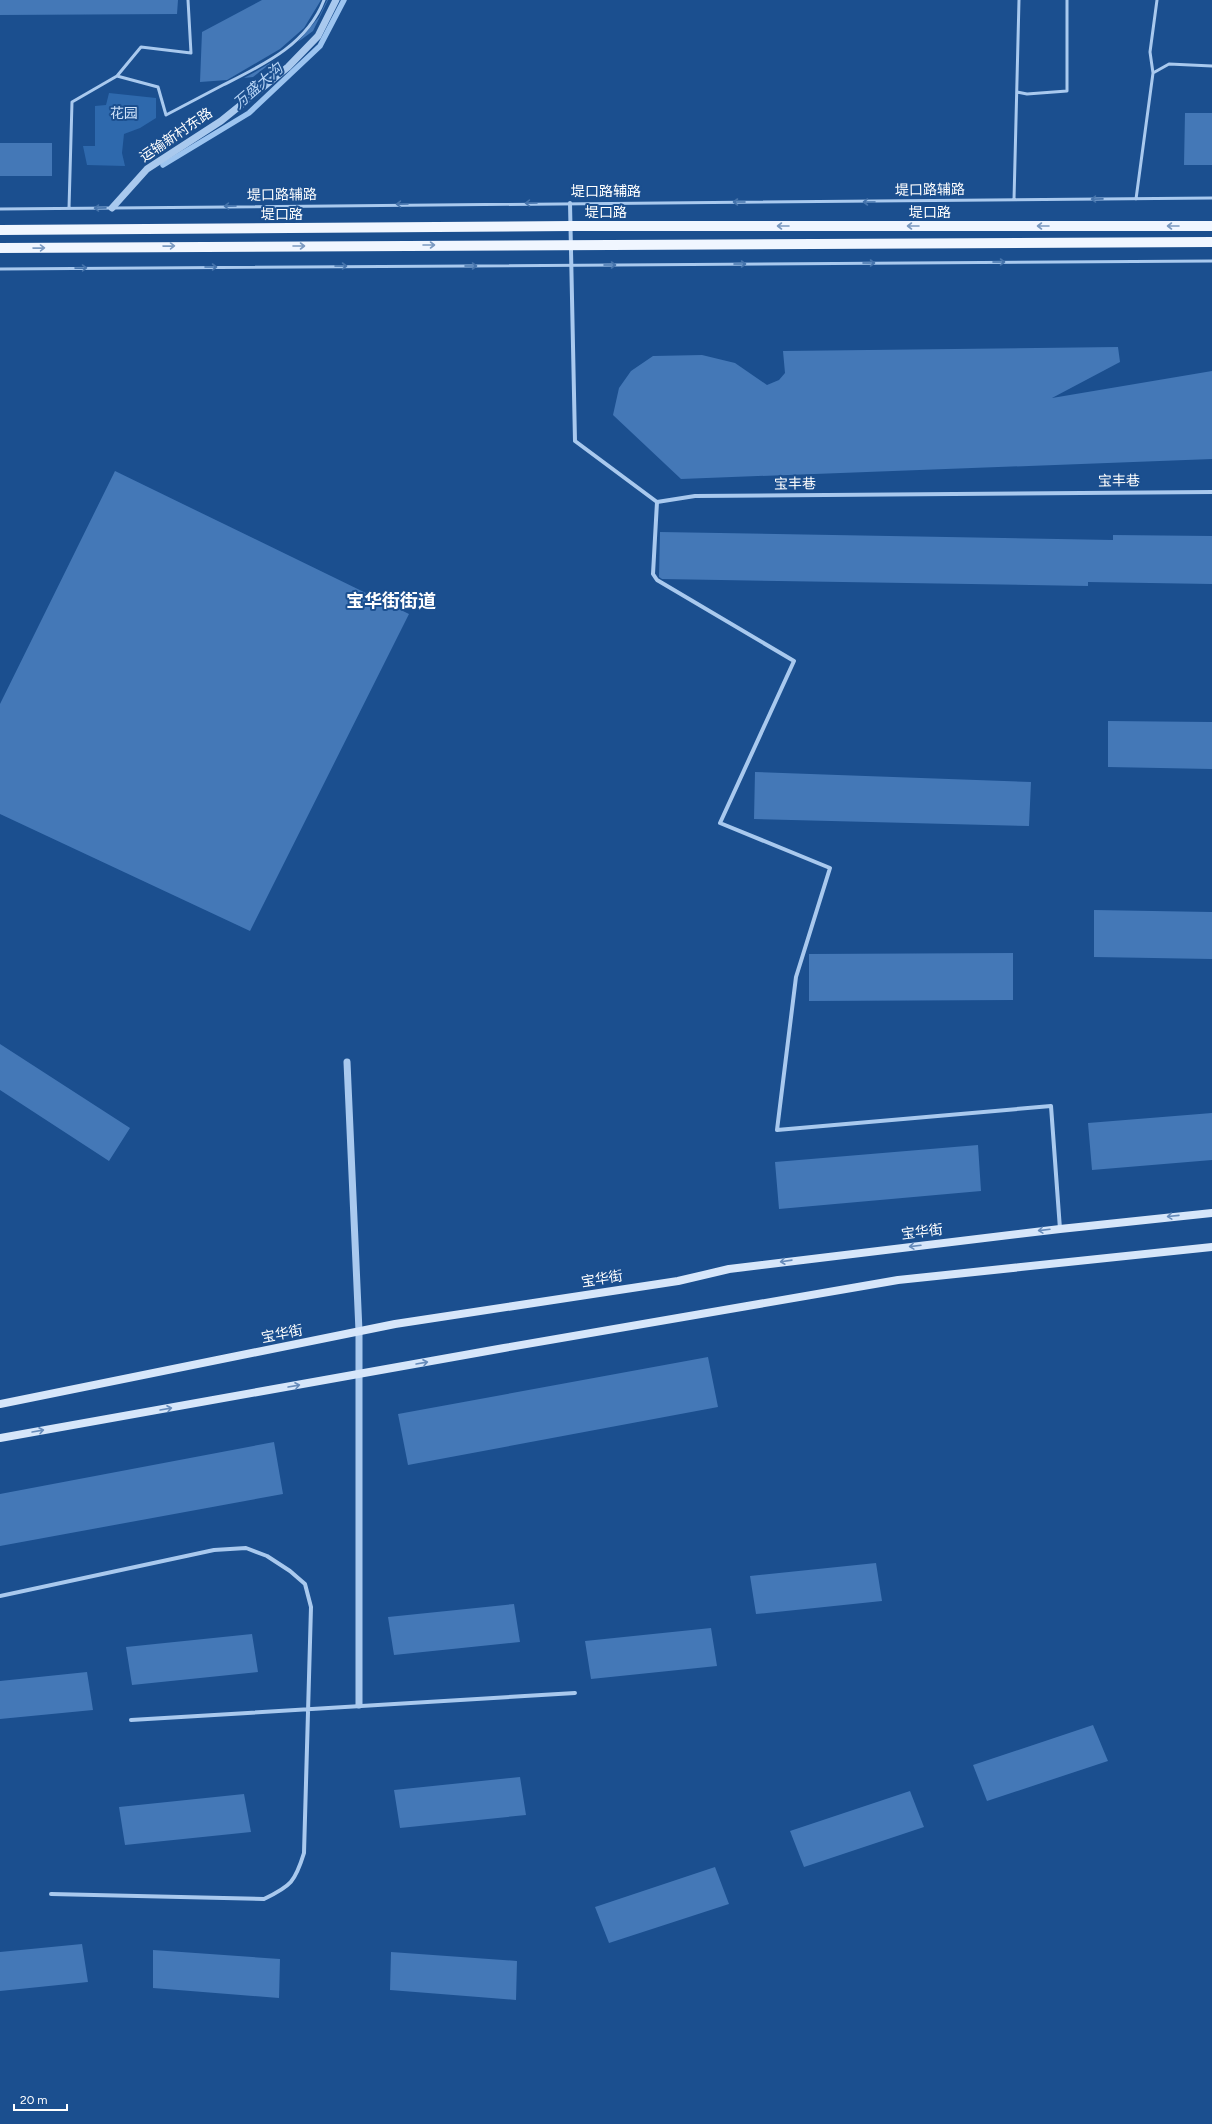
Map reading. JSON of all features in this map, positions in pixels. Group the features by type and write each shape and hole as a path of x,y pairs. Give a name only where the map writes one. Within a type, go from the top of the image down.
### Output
{"main road":[{"name":"堤口路","path":"0,230 571,226 1212,226"},
{"path":"0,248 1212,242"},
{"name":"宝华街","path":"0,1404 395,1324 678,1281 729,1269 1060,1229 1212,1213"},
{"path":"0,1438 898,1280 1212,1247"}],"street":[{"name":"运输新村东路","path":"112,208 147,169 221,121 288,67 318,36 336,0"},
{"path":"570,203 570,265 575,441 657,502 653,574 657,580 794,661 720,823 830,868 796,977 777,1130 1051,1106 1060,1229"},
{"name":"宝丰巷","path":"657,502 694,496 1212,492"},
{"path":"347,1062 360,1331 359,1705"},
{"path":"0,1596 214,1550 246,1548 267,1556 290,1571 305,1584 311,1607 304,1853 298,1873 287,1888 264,1899 51,1894"},
{"path":"131,1720 359,1705 575,1694"}],"lane":[{"path":"69,208 72,102 117,76 141,47 191,53 188,0"},
{"path":"117,76 158,87 166,115 270,61 301,38 318,16 324,0"},
{"path":"1014,200 1019,0"},
{"path":"1017,92 1027,94 1067,91 1066,0"},
{"path":"1136,199 1153,74 1150,52 1157,0"},
{"path":"1153,74 1169,64 1212,66"},
{"name":"堤口路辅路","path":"0,209 1212,198"},
{"path":"0,269 1212,261"}],"green space":[{"name":"花园","path":"109,93 156,98 156,118 140,128 124,134 122,153 125,166 87,165 83,146 95,146 95,106 106,105"}],"building":[{"path":"0,0 178,0 177,14 0,15"},
{"path":"262,0 321,0 304,28 280,49 227,80 200,82 202,32"},
{"path":"327,0 313,31 298,42 319,17"},
{"path":"275,60 253,77 244,78 255,72"},
{"path":"1185,113 1212,113 1212,165 1184,165"},
{"path":"0,143 52,143 52,176 0,176"},
{"path":"1118,347 1120,362 1052,398 1212,371 1212,459 681,479 613,415 619,388 631,371 653,356 702,355 735,363 767,385 779,380 785,373 783,351"},
{"path":"115,471 409,614 250,931 0,814 0,704"},
{"path":"660,532 1113,540 1113,535 1212,536 1212,584 1088,582 1088,586 662,579 659,577"},
{"path":"1108,721 1212,722 1212,769 1108,767"},
{"path":"755,772 1031,782 1029,826 754,819"},
{"path":"1094,910 1212,912 1212,959 1094,957"},
{"path":"1013,953 1013,1000 809,1001 809,954"},
{"path":"0,1044 130,1128 109,1161 0,1090"},
{"path":"1212,1113 1212,1160 1092,1170 1088,1123"},
{"path":"978,1145 981,1191 779,1209 775,1162"},
{"path":"708,1357 718,1407 408,1465 398,1414"},
{"path":"274,1442 283,1494 0,1546 0,1494"},
{"path":"876,1563 882,1601 756,1614 750,1576"},
{"path":"514,1604 520,1642 394,1655 388,1617"},
{"path":"711,1628 717,1666 591,1679 585,1641"},
{"path":"252,1634 258,1672 132,1685 126,1647"},
{"path":"87,1672 93,1710 0,1719 0,1681"},
{"path":"1093,1725 1108,1761 987,1801 973,1765"},
{"path":"520,1777 526,1815 400,1828 394,1790"},
{"path":"910,1791 924,1827 804,1867 790,1831"},
{"path":"244,1794 251,1832 125,1845 119,1807"},
{"path":"715,1867 729,1904 609,1943 595,1907"},
{"path":"82,1944 88,1982 0,1991 0,1952"},
{"path":"153,1950 280,1959 279,1998 153,1988"},
{"path":"391,1952 517,1961 516,2000 390,1990"}],"waterway":[{"name":"万盛大沟","path":"163,165 249,113 320,46 344,0"}],"district":[{"name":"宝华街街道","path":"391,601"}]}
